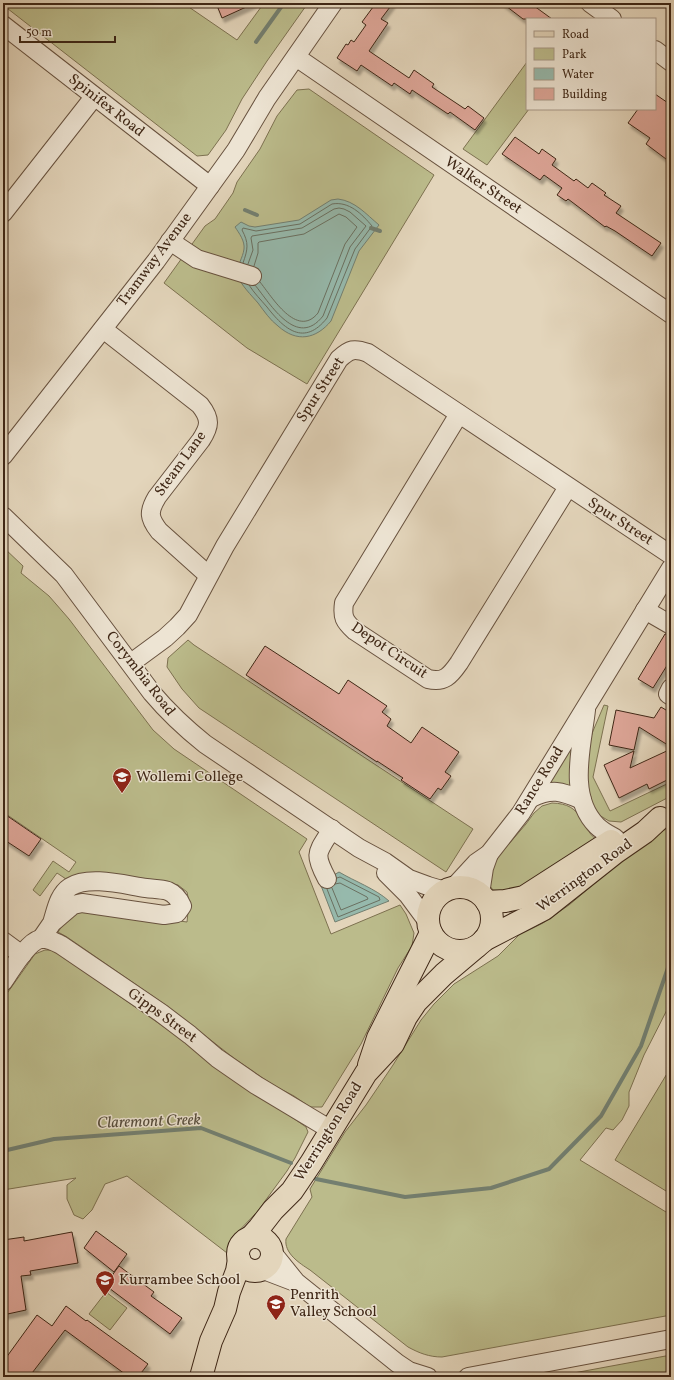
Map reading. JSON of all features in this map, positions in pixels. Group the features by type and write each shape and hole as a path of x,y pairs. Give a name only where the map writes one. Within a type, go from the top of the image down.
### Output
{"main road":[{"name":"Werrington Road","path":"484,898 505,901 524,897 614,838 636,826 666,815"},
{"name":"Werrington Road","path":"201,1377 211,1341 225,1309 229,1292 237,1271 258,1256 260,1228 273,1210 292,1191 311,1163 366,1073 393,1044 406,1017 416,1002 444,974 480,944 555,902 616,852 666,815"},
{"path":"462,887 471,889 484,898 491,911 492,921 490,931 480,944 466,951 456,951 446,948 437,941 429,927 429,912 433,902 438,896 449,889 462,887"},
{"name":"Werrington Road","path":"366,1073 378,1038 429,927"}],"street":[{"name":"Tramway Avenue","path":"3,456 170,241 244,138 267,98 333,3"},
{"path":"590,3 611,18"},
{"name":"Spinifex Road","path":"3,25 210,186"},
{"path":"656,51 671,62"},
{"name":"Walker Street","path":"296,57 671,314"},
{"path":"3,213 94,97"},
{"path":"170,241 197,259 252,276"},
{"name":"Steam Lane","path":"103,329 200,405 205,411 209,421 208,430 157,497 152,505 150,514 153,523 159,531 208,575"},
{"name":"Spur Street","path":"131,663 165,638 188,615 208,575 225,546 339,359 345,353 352,350 368,353 671,555"},
{"name":"Depot Circuit","path":"458,414 344,603 342,614 346,623 355,631 428,679 436,681 445,679 453,672 459,663 568,487"},
{"name":"Corymbia Road","path":"3,516 64,576 167,711 184,727 205,744 359,848 385,862 409,879 428,886 449,889"},
{"name":"Rance Road","path":"449,889 476,863 489,854 510,829 531,798 671,568"},
{"path":"645,610 671,625"},
{"path":"671,688 668,694 671,696"},
{"name":"Rance Road","path":"587,705 579,764 579,781 582,800 588,815 596,825 614,838"},
{"path":"531,798 543,792 555,791 568,794 582,800"},
{"path":"327,879 319,864 318,852 332,829"},
{"name":"Corymbia Road","path":"359,848 408,896 429,927"},
{"name":"Rance Road","path":"484,898 484,868 489,854"},
{"path":"3,982 22,955 33,943 41,939 52,923 73,905 82,904 164,915 177,913 182,906 178,897 167,891 109,882 83,883 70,887 64,893 58,903 52,923"},
{"name":"Gipps Street","path":"41,939 51,940 61,945 161,1013 217,1058 256,1085 331,1130"},
{"path":"3,940 22,955"},
{"path":"258,1256 296,1282 397,1363 409,1371 428,1377"},
{"path":"468,1377 671,1339"}],"green space":[{"path":"3,3 183,3 237,40 264,3 308,3 242,99 226,130 208,155 197,156 3,5"},
{"path":"526,63 526,110 528,110 487,165 463,149"},
{"path":"309,89 434,175 307,384 247,348 164,283 205,226 215,219 233,193 237,182 260,149 277,116 297,90"},
{"name":"Wollemi College","path":"3,547 23,566 21,573 49,596 69,619 153,730 174,749 307,839 299,852 331,934 400,905 406,914 414,933 412,946 398,968 361,1044 322,1107 310,1107 264,1079 235,1059 167,1006 58,932 69,916 80,908 187,922 189,902 187,892 178,885 112,874 69,881 57,873 40,896 33,890 53,861 69,872 76,862 3,812"},
{"path":"188,640 473,829 446,872 199,708 182,689 167,667 168,658"},
{"path":"604,705 608,706 593,777 610,811 671,782 671,796 621,822 609,821 599,815 593,807 586,790 589,743"},
{"path":"572,746 573,790 547,788"},
{"path":"552,803 563,804 576,811 591,835 598,841 527,885 508,891 493,890 490,886 493,864 496,859 534,813 542,806"},
{"path":"671,826 671,1002 644,1055 629,1092 629,1106 622,1120 613,1130 606,1128 580,1160 671,1215 671,1315 442,1357 420,1353 408,1347 301,1264 287,1249 286,1239 312,1197 310,1189 345,1132 366,1105 421,1020 434,1004 454,984 498,956 519,935 543,923 569,905 620,862 659,833"},
{"path":"45,950 56,952 177,1036 252,1093 280,1109 306,1127 308,1132 287,1171 257,1212 231,1239 227,1253 127,1176 105,1184 92,1210 83,1219 74,1215 67,1199 67,1185 76,1178 3,1190 3,999 35,954"},
{"path":"671,1067 671,1194 615,1160"},
{"path":"106,1292 127,1308 110,1330 89,1314"},
{"path":"671,1355 671,1377 552,1377"}],"water":[{"path":"338,199 355,205 379,225 359,251 331,321 319,332 313,335 299,337 292,335 272,321 241,283 238,276 238,269 244,243 235,227 241,222 255,227 299,220 331,200"},
{"path":"339,872 371,889 389,901 335,922 320,883"}],"building":[{"path":"216,3 255,3 222,18"},
{"path":"376,3 393,3 381,19 388,23 369,51 409,78 414,70 434,84 432,87 465,109 468,106 484,118 475,130 450,112 448,114 412,90 410,94 394,83 392,86 361,65 357,71 337,58 346,44 348,45 351,40 354,42 366,25 362,22"},
{"path":"502,3 530,3 551,18 526,18 523,19"},
{"path":"656,95 671,105 671,153 666,159 646,144 650,138 628,123 637,110 656,110"},
{"path":"515,137 539,154 542,149 556,159 552,165 574,181 576,179 588,188 592,183 606,193 604,195 621,206 616,213 661,243 652,256 615,231 606,226 605,227 568,199 566,201 557,195 562,188 544,175 540,180 502,154"},
{"path":"665,634 671,635 671,659 653,688 638,679"},
{"path":"265,646 339,694 348,680 387,706 382,712 391,719 387,726 411,743 422,727 459,752 445,772 451,776 441,790 438,788 430,799 401,780 403,778 246,675"},
{"path":"661,707 671,713 671,747 639,727 634,750 609,745 616,710 654,718"},
{"path":"671,749 671,778 649,789 647,784 619,798 604,765 634,751 630,768"},
{"path":"3,813 41,839 29,856 3,839"},
{"path":"96,1231 127,1254 114,1272 84,1248"},
{"path":"72,1232 78,1263 30,1271 31,1275 21,1276 26,1310 3,1315 3,1240 24,1237 24,1241"},
{"path":"119,1266 154,1292 151,1296 182,1318 170,1334 105,1285"},
{"path":"66,1306 148,1364 138,1377 129,1377 65,1330 29,1377 3,1377 3,1362 37,1315 52,1326"}],"waterway":[{"path":"256,42 284,3"},
{"path":"245,210 257,215"},
{"path":"371,228 380,231"},
{"name":"Claremont Creek","path":"316,1179 405,1197 491,1188 549,1169 601,1116 641,1046 671,959"},
{"name":"Claremont Creek","path":"3,1151 54,1139 201,1128 291,1163"}],"place":[{"name":"Wollemi College","path":"122,794"},
{"name":"Kurrambee School","path":"105,1297"},
{"name":"Penrith Valley School","path":"276,1321"}]}
